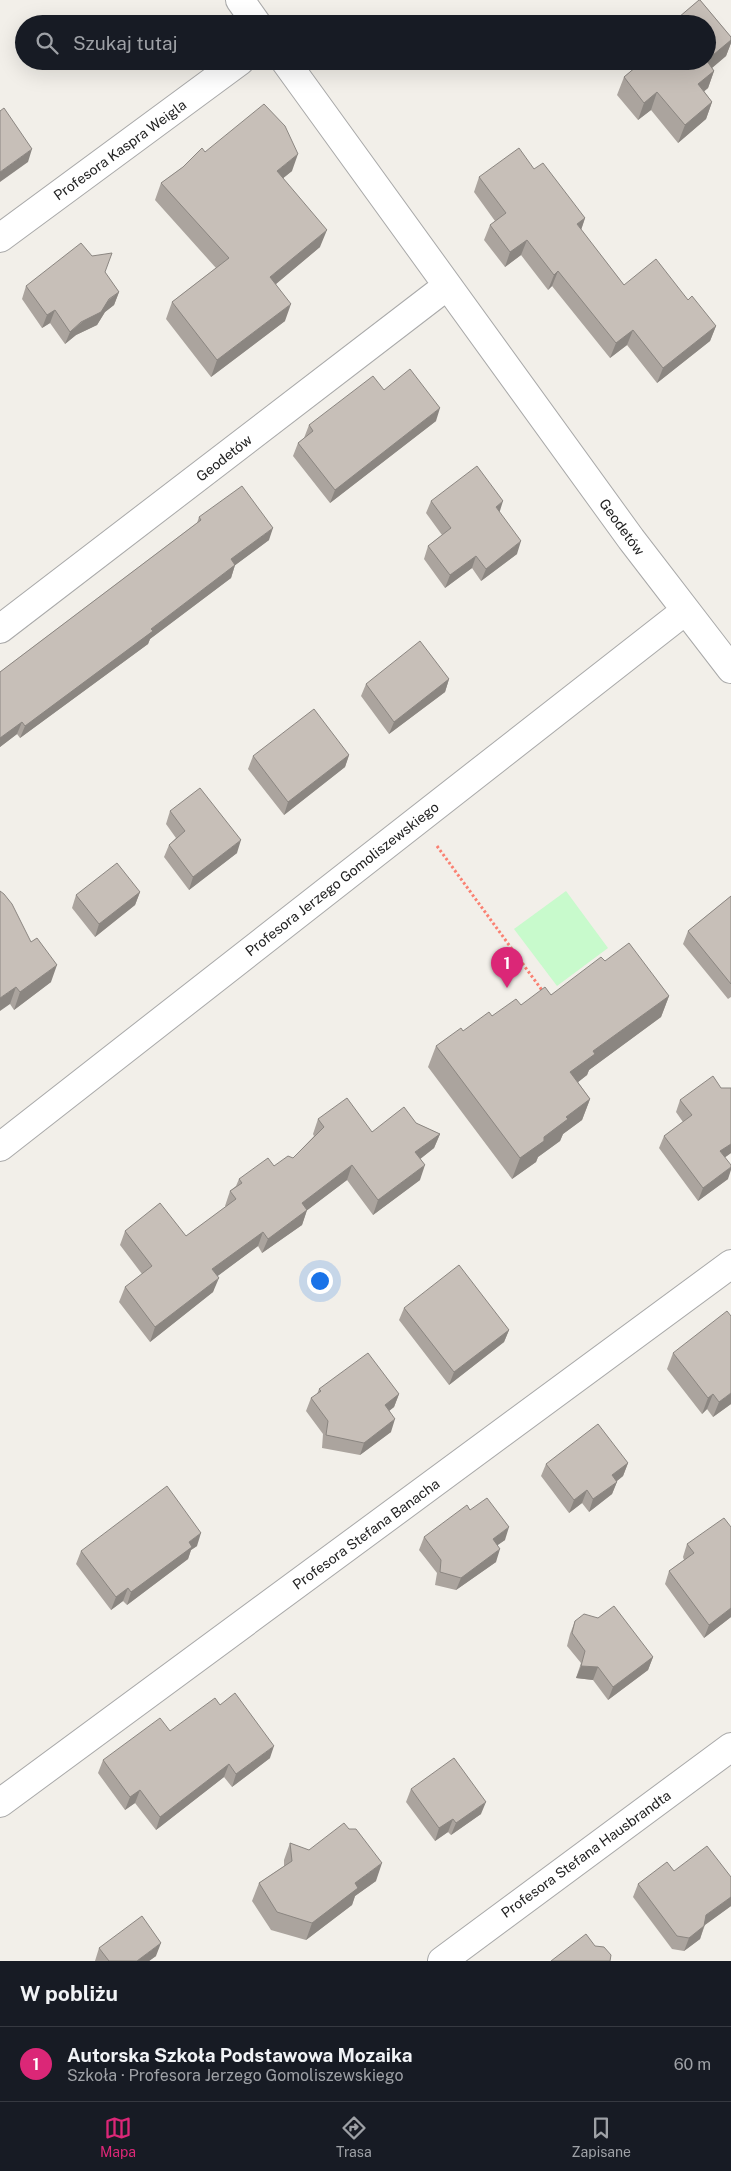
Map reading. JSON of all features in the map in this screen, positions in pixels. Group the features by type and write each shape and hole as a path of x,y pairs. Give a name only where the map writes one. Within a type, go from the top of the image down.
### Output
{"street":[{"path":"240,0 251,15"},
{"name":"Profesora Kaspra Weigla","path":"0,238 228,70"},
{"name":"Geodetów","path":"291,70 685,611 731,669"},
{"name":"Geodetów","path":"0,629 447,286"},
{"name":"Profesora Jerzego Gomoliszewskiego","path":"0,1147 685,611"},
{"name":"Profesora Stefana Banacha","path":"0,1803 731,1264"},
{"name":"Profesora Stefana Hausbrandta","path":"442,1961 731,1747"}],"path":[{"path":"418,820 549,999"}],"green space":[{"path":"566,891 608,948 557,986 514,929"}],"building":[{"path":"700,0 713,15 681,15"},
{"path":"716,19 731,37 731,40 716,52"},
{"path":"632,70 713,70 698,84 712,102 685,125 657,92 644,103 624,77"},
{"path":"264,104 285,126 298,154 277,171 327,230 270,277 291,304 217,360 172,302 229,258 161,183 183,167 202,148 205,152"},
{"path":"4,108 32,149 0,172 0,111"},
{"path":"519,148 534,169 543,163 585,218 577,224 624,285 656,259 688,300 692,296 716,326 663,368 633,330 616,343 558,271 554,275 527,240 510,252 490,225 506,213 479,177"},
{"path":"81,243 92,256 112,253 105,272 119,292 109,299 101,312 81,322 70,332 55,310 47,315 26,286"},
{"path":"410,369 440,408 335,490 298,443 313,431 309,425 373,376 384,390"},
{"path":"477,466 503,501 496,507 521,541 486,569 476,556 450,575 428,546 451,528 431,501"},
{"path":"242,486 273,528 231,559 235,565 151,629 153,631 25,726 22,722 0,738 0,672 201,520 199,517"},
{"path":"420,641 449,679 394,722 366,684"},
{"path":"314,709 349,755 288,802 253,756"},
{"path":"200,788 241,840 193,877 169,845 185,831 170,811"},
{"path":"117,863 140,892 99,924 76,895"},
{"path":"0,891 12,904 31,942 37,938 57,965 20,992 16,987 0,998"},
{"path":"731,896 731,984 688,931"},
{"path":"629,943 669,996 593,1051 595,1054 570,1072 590,1099 544,1137 544,1141 520,1158 436,1046 461,1028 463,1031 489,1012 492,1016 516,999 521,1005 545,987 551,995 601,957 605,961"},
{"path":"713,1076 721,1088 731,1088 731,1144 720,1151 731,1167 703,1188 664,1136 692,1115 680,1100"},
{"path":"347,1098 372,1132 404,1107 416,1123 440,1134 415,1152 425,1165 378,1200 352,1165 302,1203 307,1210 268,1239 263,1232 212,1269 219,1278 155,1327 125,1287 152,1266 125,1231 160,1203 186,1236 236,1199 230,1191 242,1183 239,1179 268,1158 274,1166 288,1156 293,1158 324,1127 318,1119"},
{"path":"459,1265 509,1330 454,1372 404,1308"},
{"path":"727,1311 731,1316 731,1393 719,1402 713,1394 708,1398 673,1353"},
{"path":"368,1353 399,1394 385,1405 395,1419 364,1443 326,1435 328,1421 311,1398 321,1391 319,1389"},
{"path":"598,1424 628,1463 612,1475 617,1482 593,1499 587,1490 574,1500 546,1464"},
{"path":"167,1486 201,1533 189,1542 192,1547 131,1592 128,1588 116,1597 81,1551"},
{"path":"487,1498 509,1527 493,1539 500,1549 461,1578 440,1572 441,1560 424,1537 467,1505 470,1510"},
{"path":"724,1518 731,1527 731,1608 709,1625 669,1571 694,1553 687,1544"},
{"path":"614,1606 653,1657 613,1687 598,1667 581,1666 585,1651 572,1633 575,1621 584,1614 598,1618"},
{"path":"235,1693 274,1746 236,1774 229,1764 160,1817 140,1790 130,1797 103,1760 160,1718 170,1731 215,1698 220,1705"},
{"path":"454,1758 486,1802 456,1823 453,1819 439,1828 411,1789"},
{"path":"344,1823 349,1829 356,1829 382,1863 355,1883 358,1888 312,1923 277,1912 259,1883 292,1861 290,1843 309,1850"},
{"path":"707,1846 731,1877 731,1897 706,1915 704,1926 689,1938 677,1936 638,1884 667,1862 674,1871"},
{"path":"142,1916 161,1943 137,1961 109,1961 99,1948"},
{"path":"586,1934 595,1946 604,1947 611,1955 610,1961 551,1961"}],"place":[{"name":"Autorska Szkoła Podstawowa Mozaika","path":"507,988"}]}
